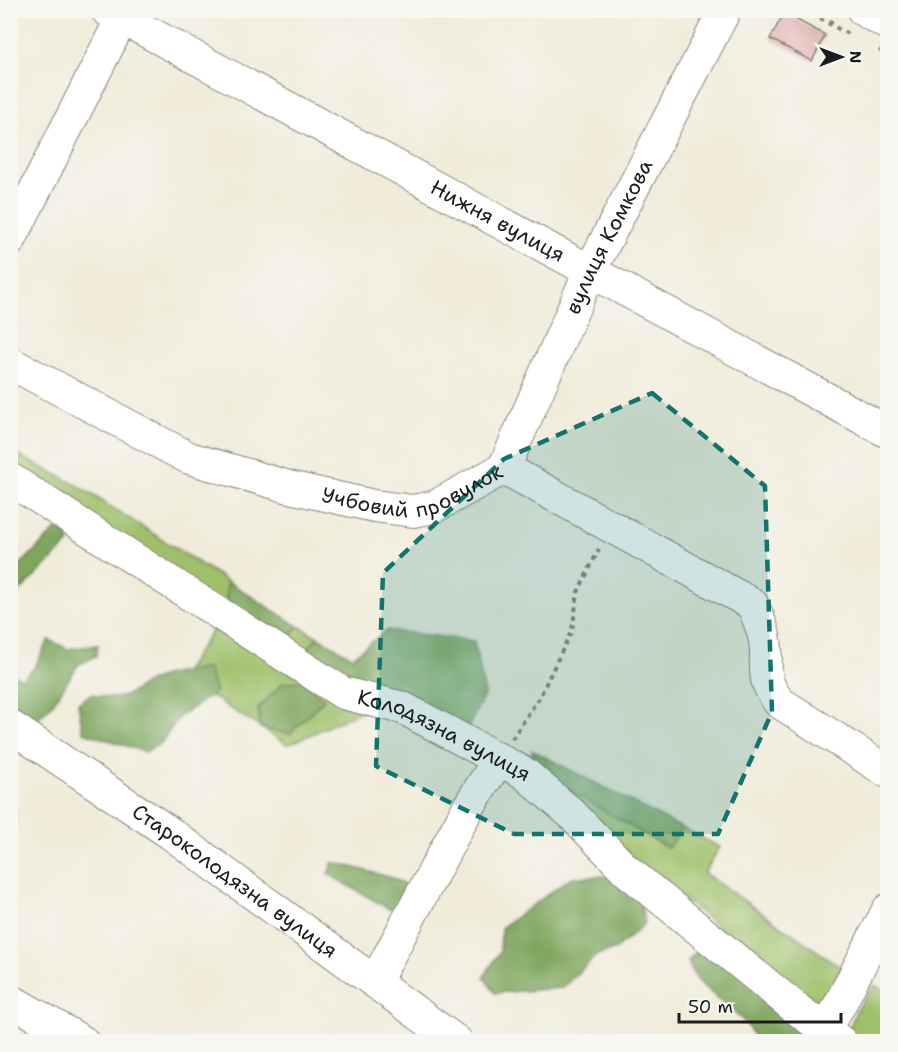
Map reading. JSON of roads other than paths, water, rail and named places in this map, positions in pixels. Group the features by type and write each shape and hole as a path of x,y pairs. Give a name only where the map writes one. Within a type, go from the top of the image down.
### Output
{"street":[{"name":"вулиця Комкова","path":"504,468 589,273 725,10"},
{"path":"863,10 888,24"},
{"name":"Нижня вулиця","path":"118,13 589,273 888,432"},
{"path":"10,240 118,13"},
{"name":"Учбовий провулок","path":"10,363 189,458 289,487 374,506 413,511 434,507 504,468 752,604 761,622 767,685 779,702 888,772"},
{"name":"Колодязна вулиця","path":"10,479 343,693 403,708 525,773 572,814 626,870 798,1011 833,1035"},
{"name":"Староколодязна вулиця","path":"10,726 170,833 457,1041"},
{"path":"375,982 469,806 499,759"},
{"path":"833,1035 840,1005 888,910"},
{"path":"10,1000 83,1041"}]}
